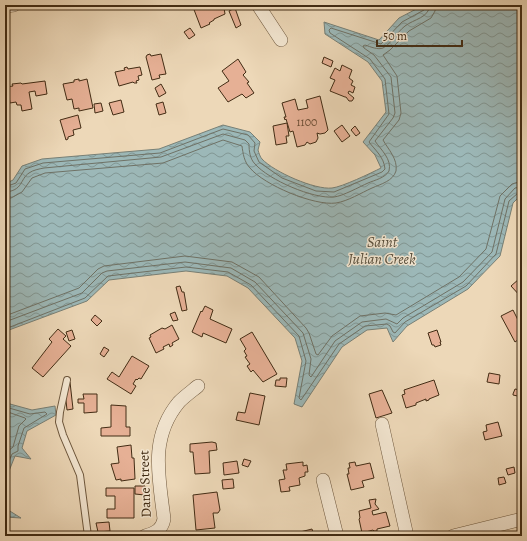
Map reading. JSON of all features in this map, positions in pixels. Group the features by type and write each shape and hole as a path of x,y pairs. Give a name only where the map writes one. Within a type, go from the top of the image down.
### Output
{"street":[{"path":"5,6 14,5"},
{"path":"258,5 281,40"},
{"name":"Dane Street","path":"145,536 159,530 164,519 158,475 158,459 162,433 171,414 180,401 198,386"},
{"path":"382,424 407,536"},
{"path":"323,480 337,536"},
{"path":"453,536 522,519"}],"lane":[{"path":"67,380 59,422 80,475 88,536"}],"water":[{"name":"Saint Julian Creek","path":"424,5 522,5 522,194 513,203 500,256 468,289 407,326 393,342 387,328 367,330 342,347 302,407 294,404 302,361 295,338 248,288 227,276 186,271 109,280 87,301 9,330 5,339 5,184 13,180 22,166 42,159 159,149 223,125 250,132 260,142 258,150 262,159 276,169 295,179 325,188 337,187 349,183 381,168 375,155 363,142 386,112 382,81 368,62 325,34 324,22 379,40 399,18"},
{"path":"5,396 10,404 32,410 55,406 56,415 27,431 22,448 31,459 15,456 5,481"},
{"path":"5,508 21,518 5,517"}],"building":[{"path":"198,5 232,5 224,8 225,14 214,19 209,23 210,24 201,28 193,7"},
{"path":"235,8 241,25 236,28 229,11"},
{"path":"190,28 195,35 189,39 184,32"},
{"path":"150,54 151,56 161,54 166,74 159,75 160,78 152,80 146,57"},
{"path":"324,57 333,61 331,67 322,63"},
{"path":"238,59 246,72 243,75 249,82 247,83 254,93 246,98 242,94 228,102 218,88 229,81 222,71"},
{"path":"342,65 352,70 349,78 353,81 351,85 355,87 353,93 349,91 348,93 354,98 352,101 349,101 346,97 330,91 335,80 330,78 335,68 340,71"},
{"path":"127,67 128,69 140,67 142,75 138,76 139,80 136,81 137,83 133,82 119,86 115,72 125,70 124,68"},
{"path":"79,79 79,81 87,79 93,108 79,111 79,108 74,109 72,99 67,100 63,84 74,82 74,80"},
{"path":"45,81 47,94 36,96 35,91 29,92 32,109 22,111 21,105 17,105 16,102 10,103 9,96 5,96 5,87 13,86 12,84"},
{"path":"161,84 166,93 159,97 155,88"},
{"path":"320,96 328,130 325,133 317,133 318,138 316,142 310,144 307,142 305,145 297,147 293,131 290,132 286,119 285,120 284,117 286,117 282,103 295,99 298,110 308,108 306,100"},
{"path":"121,100 124,112 113,115 109,103"},
{"path":"163,102 166,113 159,115 156,104"},
{"path":"101,103 103,111 95,113 94,104"},
{"path":"78,115 81,128 73,130 74,135 68,137 66,140 60,120"},
{"path":"287,123 289,136 286,136 287,143 276,145 273,126"},
{"path":"342,125 350,136 342,142 334,131"},
{"path":"355,126 360,133 356,136 351,130"},
{"path":"519,279 522,282 522,298 511,286"},
{"path":"180,286 182,292 184,292 187,310 182,311 176,287"},
{"path":"205,306 213,310 210,319 232,329 226,343 203,333 202,337 192,332 201,311 202,312"},
{"path":"513,310 522,328 522,337 515,342 501,316"},
{"path":"175,312 178,320 173,321 170,314"},
{"path":"95,315 102,321 97,326 91,320"},
{"path":"172,325 179,339 172,343 173,345 170,347 169,344 163,347 164,349 156,353 149,338 151,337 150,335 162,328 165,329"},
{"path":"58,329 66,336 63,339 71,346 43,377 32,368 52,342 49,339"},
{"path":"72,330 75,339 69,341 66,332"},
{"path":"437,330 441,345 435,347 432,345 428,333"},
{"path":"252,332 277,374 263,382 253,370 251,372 247,366 250,364 245,357 247,356 244,351 246,349 240,339"},
{"path":"104,347 109,350 104,357 100,354"},
{"path":"132,356 149,366 141,379 136,379 133,384 136,386 131,394 107,379 112,372 119,377"},
{"path":"489,373 500,375 499,384 487,382"},
{"path":"280,378 287,378 286,387 275,386 276,380 280,380"},
{"path":"434,380 439,395 406,408 402,395 405,394 404,390"},
{"path":"64,382 70,382 73,409 67,410"},
{"path":"521,384 522,397 513,395 515,389 520,390"},
{"path":"382,390 392,413 376,418 369,394"},
{"path":"250,393 265,396 259,425 236,420 238,412 245,413"},
{"path":"83,394 97,394 97,412 84,413 84,403 78,403 78,399 84,399"},
{"path":"522,397 522,410 519,410"},
{"path":"111,405 126,406 126,427 130,427 130,436 101,436 101,428 111,427"},
{"path":"498,422 502,436 485,440 483,432 487,431 486,425"},
{"path":"216,443 217,450 209,451 210,473 195,474 193,452 190,452 190,444"},
{"path":"131,445 132,458 134,458 135,479 121,481 121,479 116,480 111,464 119,463 117,447"},
{"path":"244,459 251,461 248,467 242,465"},
{"path":"237,461 239,473 224,475 223,463"},
{"path":"303,462 303,466 307,465 308,472 305,472 305,476 299,478 300,485 289,487 290,491 281,492 279,480 285,479 283,470 287,470 286,464"},
{"path":"355,462 356,466 370,463 374,478 362,481 364,487 351,490 347,474 349,474 349,463"},
{"path":"514,467 515,473 508,475 506,469"},
{"path":"504,477 506,483 499,485 498,478"},
{"path":"233,479 234,488 223,489 222,480"},
{"path":"135,486 145,486 145,495 135,494"},
{"path":"106,488 134,488 134,518 107,518 107,509 115,509 115,496 106,496"},
{"path":"217,492 220,510 218,513 213,513 215,528 196,530 193,495"},
{"path":"376,499 375,504 379,509 372,511 373,515 386,512 390,526 377,529 377,531 373,530 362,533 359,511 371,508 369,500"},
{"path":"109,522 110,531 98,532 96,523"},
{"path":"312,529 314,536 302,536 300,532"},
{"path":"108,532 109,536 98,536 98,534"}]}
